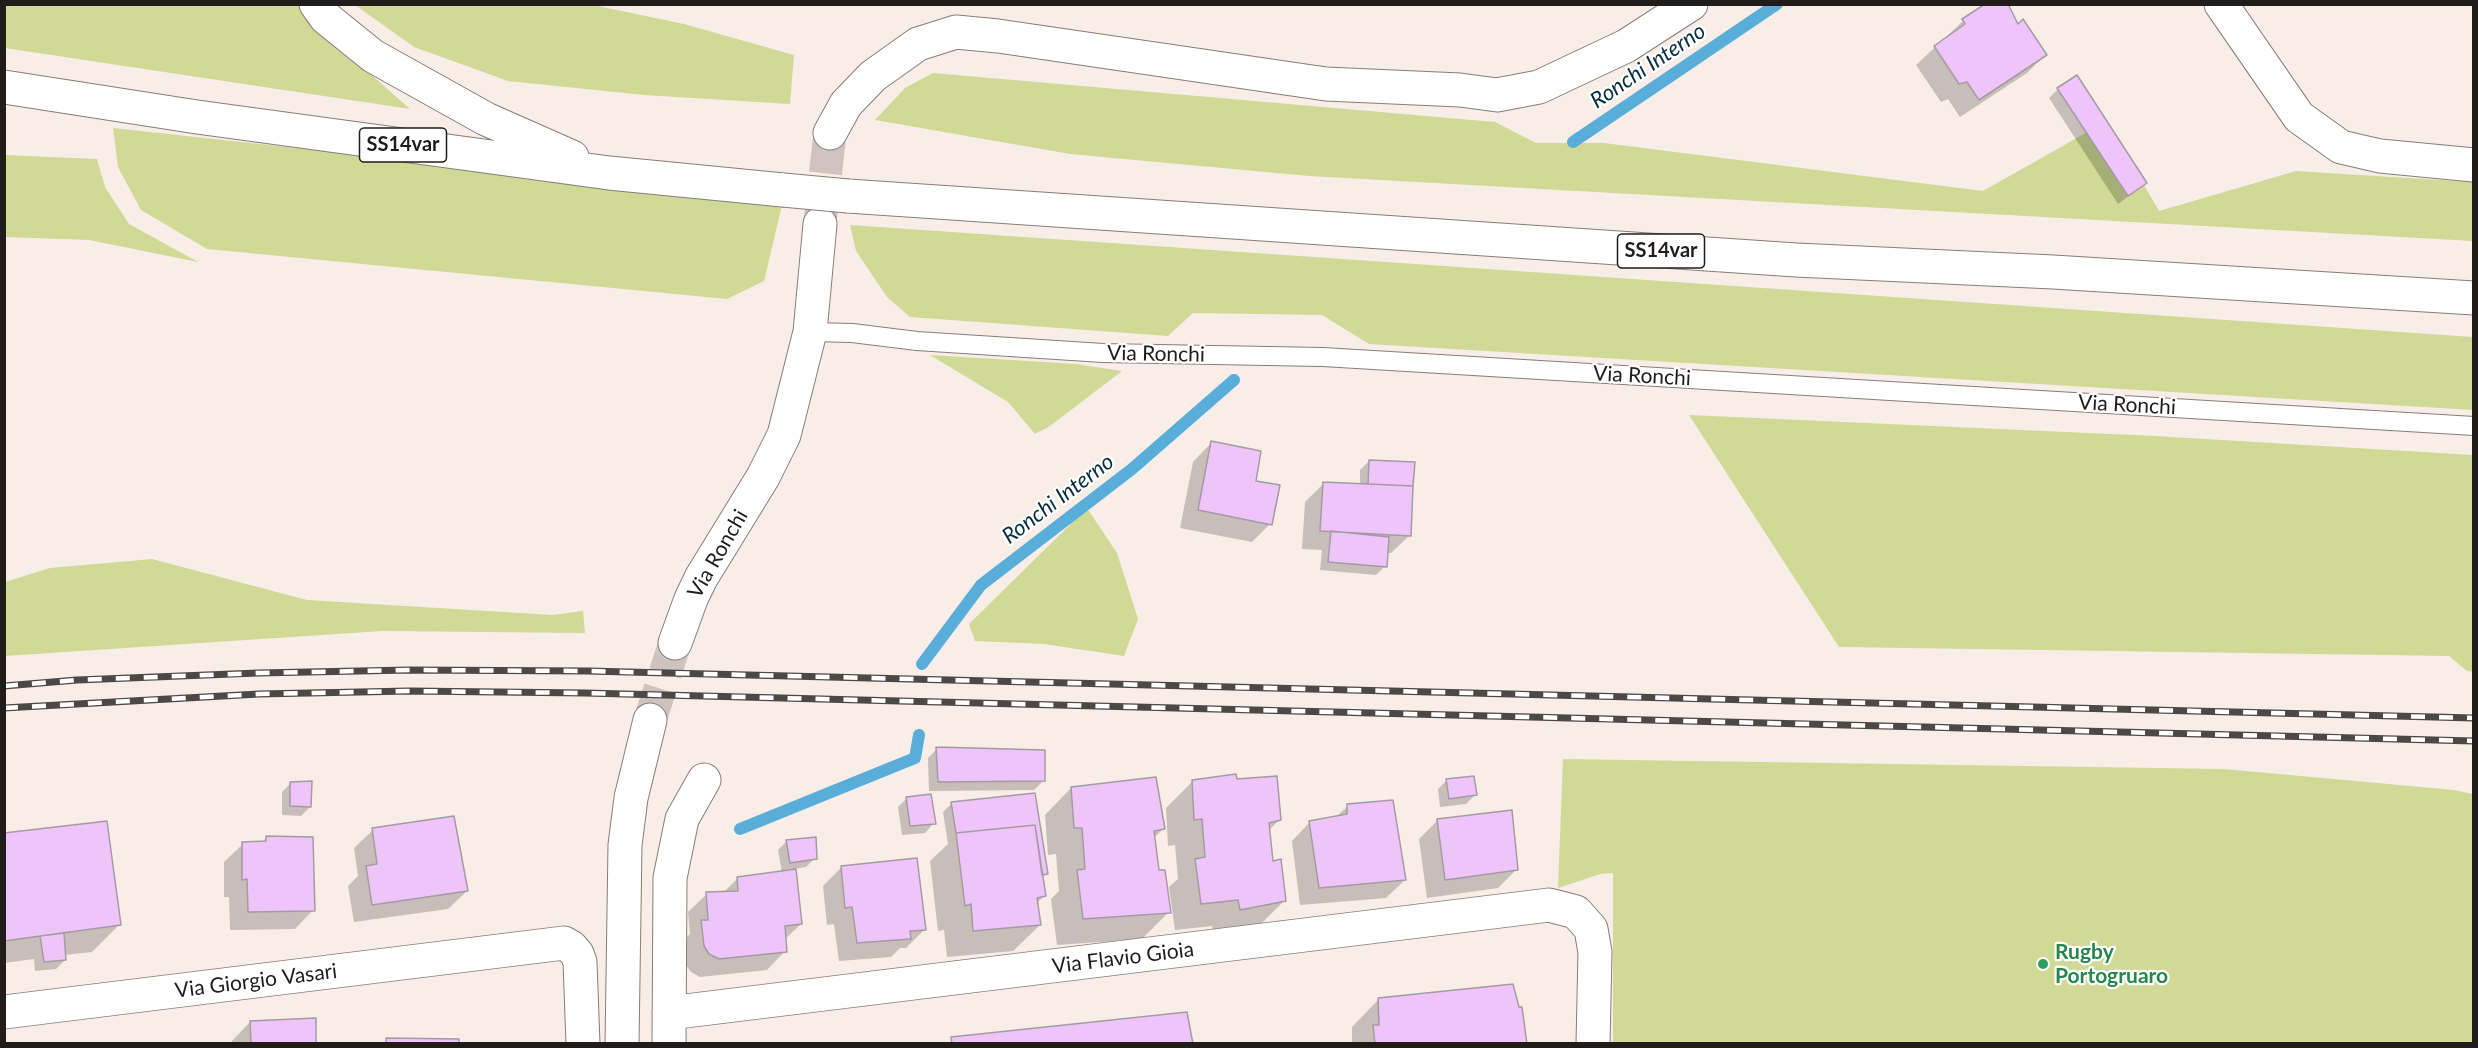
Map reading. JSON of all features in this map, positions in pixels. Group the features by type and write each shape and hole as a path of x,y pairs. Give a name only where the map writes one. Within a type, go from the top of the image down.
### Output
{"main road":[{"name":"SS14var","path":"316,4 326,18 373,56 486,119 609,173"},
{"path":"830,133 846,104 873,76 918,44 956,32 998,36 1326,84 1460,90 1497,94 1539,87 1626,46 1691,4"},
{"path":"2221,4 2299,117 2341,147 2380,156 2474,165"},
{"name":"SS14var","path":"4,87 197,117 609,173 848,196 1796,260 2053,272 2474,298"},
{"name":"Via Ronchi","path":"675,643 701,578 763,477 784,435 810,332 820,224"},
{"path":"622,1044 625,845 631,798 650,720"},
{"path":"669,1028 670,878 682,819 704,780"},
{"name":"Via Flavio Gioia","path":"669,1028 1549,905 1576,912 1591,929 1595,952 1593,1044"},
{"name":"Via Giorgio Vasari","path":"4,1012 564,943 571,946 578,954 580,962 582,1044"}],"lane":[{"name":"Via Ronchi","path":"810,332 852,333 916,342 1103,353 1335,358 2474,426"}],"green space":[{"path":"4,5 298,5 308,19 410,109 5,48"},
{"path":"355,5 593,5 684,24 794,55 790,104 644,95 508,81 414,47"},
{"path":"933,73 1495,122 1536,143 1604,143 1983,191 2107,121 2159,211 2296,171 2473,182 2473,241 1309,176 1070,154 875,120 905,88"},
{"path":"113,128 783,201 764,281 727,299 207,249 141,210 118,167"},
{"path":"5,155 97,159 105,187 129,224 198,262 89,240 5,237"},
{"path":"850,225 2473,337 2473,410 1369,344 1322,315 1193,313 1168,336 910,317 887,297 856,251"},
{"path":"930,355 1076,364 1122,371 1050,426 1035,434 1008,402"},
{"path":"1689,415 2155,436 2473,455 2473,672 2467,671 2449,656 1839,647"},
{"path":"1087,508 1117,553 1138,619 1124,656 1044,644 975,641 969,624"},
{"path":"152,559 307,600 553,615 583,611 585,633 382,631 5,656 5,582 50,568"},
{"name":"Rugby Portogruaro","path":"1563,759 2224,769 2454,790 2473,794 2473,1043 1613,1043 1613,873 1600,874 1558,888"}],"building":[{"path":"1985,4 2008,4 2018,24 2023,19 2047,55 1979,100 1967,82 1959,84 1934,46 1965,24 1962,19"},
{"path":"2077,75 2147,183 2128,196 2057,88"},
{"path":"1211,441 1261,451 1256,481 1280,485 1272,525 1198,510"},
{"path":"1369,460 1415,462 1413,486 1368,484"},
{"path":"1323,482 1413,486 1411,536 1320,531"},
{"path":"1331,531 1389,537 1387,567 1328,562"},
{"path":"936,747 1045,750 1045,781 938,782"},
{"path":"1236,774 1237,779 1277,776 1281,820 1269,823 1273,861 1281,859 1286,901 1240,910 1238,900 1201,904 1195,859 1205,857 1202,819 1194,820 1192,780"},
{"path":"1474,776 1477,795 1449,799 1446,779"},
{"path":"1156,777 1165,829 1154,831 1159,870 1165,870 1171,913 1083,919 1077,870 1085,869 1082,828 1074,828 1071,787"},
{"path":"312,781 311,807 290,806 290,782"},
{"path":"1035,793 1048,874 1042,875 1035,825 956,833 951,802"},
{"path":"931,794 936,824 910,826 906,797"},
{"path":"1393,800 1406,880 1319,888 1309,821 1347,814 1347,804"},
{"path":"1512,810 1518,870 1445,880 1437,819"},
{"path":"454,816 468,891 372,905 366,866 377,864 372,828"},
{"path":"107,821 121,925 4,941 4,833"},
{"path":"1035,825 1046,896 1037,898 1041,925 973,931 971,904 965,906 956,833"},
{"path":"266,836 313,837 315,911 248,912 247,879 242,880 242,842 266,841"},
{"path":"816,837 817,859 790,863 786,840"},
{"path":"917,858 926,930 910,931 911,939 857,943 852,907 845,908 841,866"},
{"path":"796,869 802,924 785,926 787,952 719,959 709,954 704,946 701,920 708,920 706,892 738,891 737,877"},
{"path":"64,933 66,960 44,962 40,936"},
{"path":"1513,984 1519,1007 1522,1007 1527,1044 1375,1044 1373,1025 1379,1025 1378,998"},
{"path":"1187,1012 1193,1044 952,1044 951,1037"},
{"path":"316,1018 316,1044 245,1044 251,1043 250,1021"},
{"path":"386,1038 459,1039 459,1044 386,1044"}],"waterway":[{"name":"Ronchi Interno","path":"1573,142 1777,4"},
{"name":"Ronchi Interno","path":"922,664 981,585 1132,469 1234,380"},
{"name":"Ronchi Interno","path":"740,829 915,758 919,735"}],"tunnel":[{"path":"820,222 830,133"},
{"path":"650,720 675,643"}],"railway":[{"path":"4,686 77,680 258,673 410,670 588,671 2474,718"},
{"path":"4,708 259,694 410,691 585,693 2474,741"}],"place":[{"name":"Rugby Portogruaro","path":"2043,964"}]}
